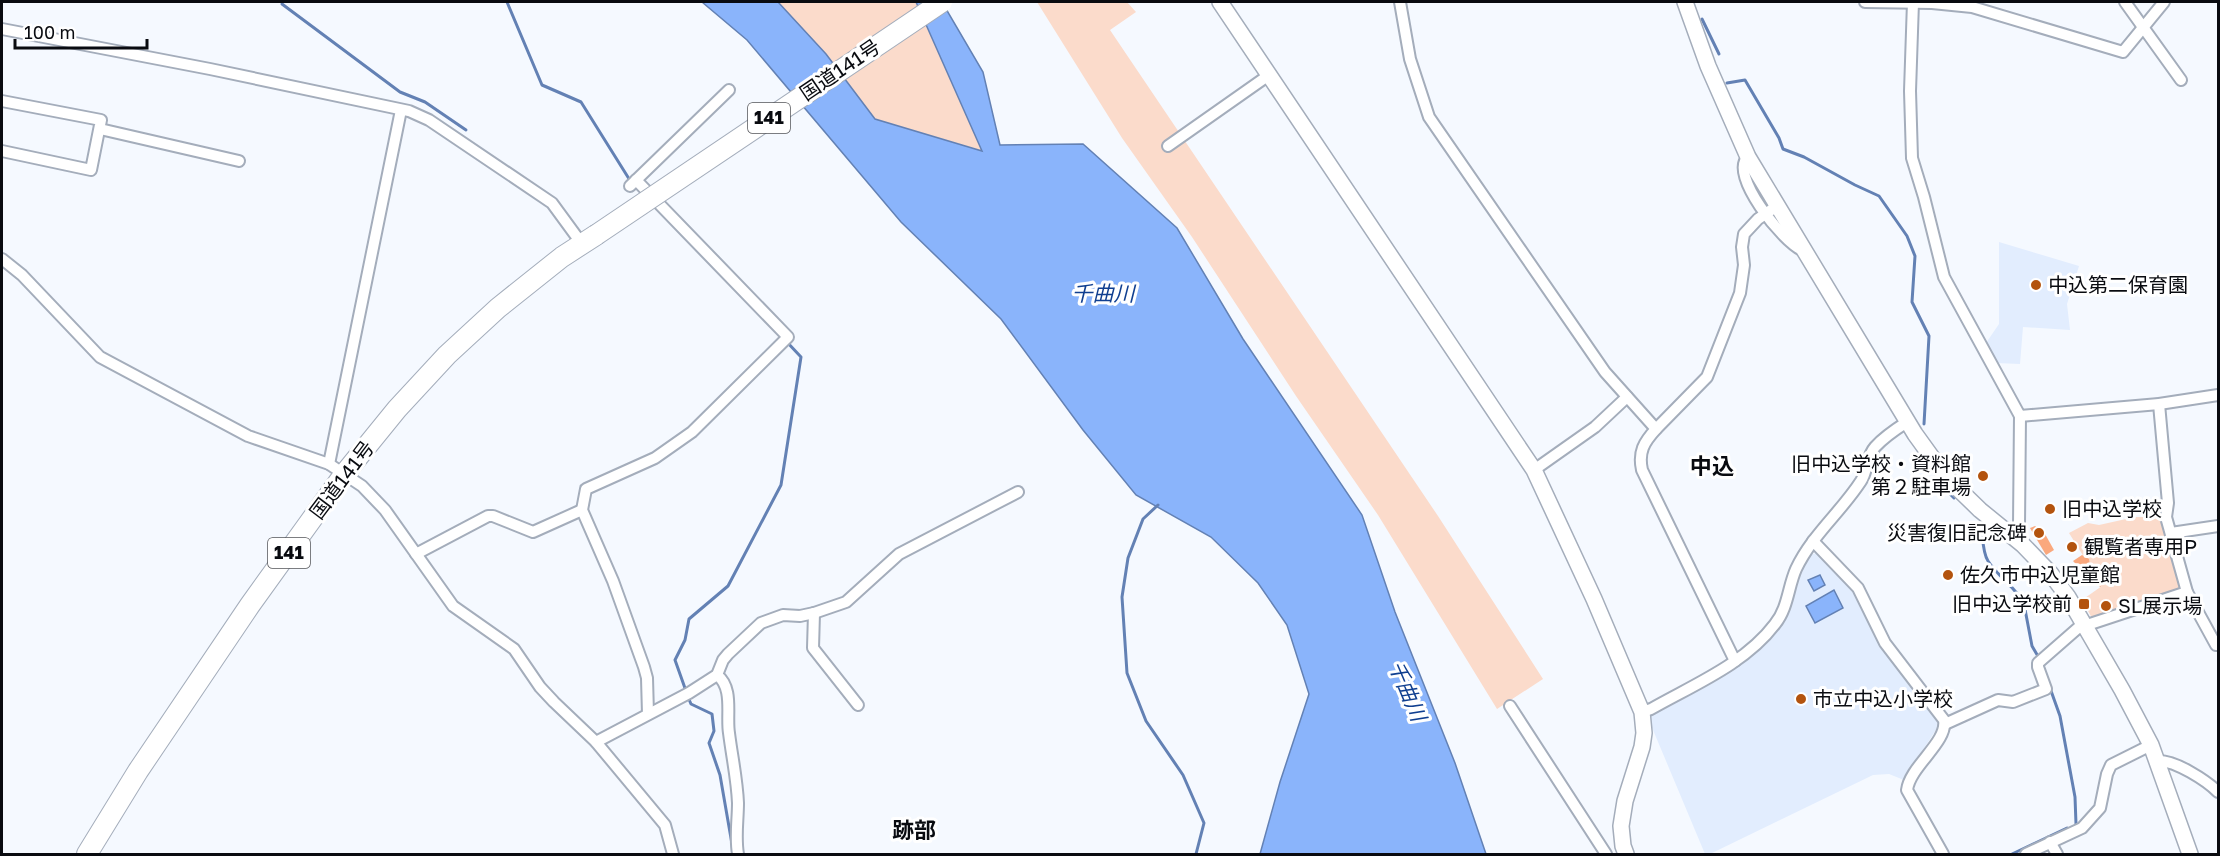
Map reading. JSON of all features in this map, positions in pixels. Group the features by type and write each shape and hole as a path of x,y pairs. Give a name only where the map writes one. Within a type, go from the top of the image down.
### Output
{"highway":[{"name":"国道141号","path":"87,855 138,771 343,472 438,381 530,282 589,239 942,2"},
{"name":"国道141号","path":"103,855 148,777 221,668 343,472"}],"main road":[{"path":"1220,2 1534,470 1594,599 1642,712 1644,733 1642,747 1625,801 1622,819 1622,836 1626,855"},
{"path":"1685,2 1708,66 1771,210 1805,252 1907,422 1946,477 1980,510 2015,538 2051,574 2086,626 2158,760 2190,855"}],"street":[{"path":"1400,2 1410,59 1429,117 1599,363 1656,429"},
{"path":"1865,2 1913,2 1972,7 2123,52 2164,2"},
{"path":"1913,2 1910,91 1912,158 1944,277 2020,416 2019,525 2015,538"},
{"path":"2125,2 2181,80"},
{"path":"2,29 210,69 401,110 429,120 552,203 589,239"},
{"path":"1168,146 1269,75"},
{"path":"648,714 647,678 644,668 613,581 582,510 586,489 655,458 677,444 788,337 634,182 729,90"},
{"path":"2,101 102,120 92,170 2,152"},
{"path":"343,472 401,110"},
{"path":"100,129 239,161"},
{"path":"1735,661 1642,470 1640,458 1642,447 1656,429 1707,376 1740,293 1744,265 1742,241 1744,234 1771,210"},
{"path":"2,259 22,275 100,357 248,436 343,472 386,510 453,606 514,649 540,687 596,742 665,825 673,855"},
{"path":"2020,416 2159,404 2218,395"},
{"path":"1534,470 1595,427 1627,397"},
{"path":"2159,404 2168,503 2166,517 2187,592 2218,645"},
{"path":"1642,712 1735,661 1754,647 1777,623 1785,608 1795,572 1813,542 1863,478 1874,448 1907,422"},
{"path":"596,742 717,675 723,660 761,622 783,615 801,616 814,613 846,602 899,554 1018,492"},
{"path":"416,554 488,516 533,532 582,510"},
{"path":"2171,533 2218,526"},
{"path":"1813,542 1858,588 1885,643 1945,724"},
{"path":"1943,855 1907,790 1910,780 1945,724 1998,700 2013,702 2046,688 2038,663 2078,628 2187,592"},
{"path":"814,613 813,648 858,705"},
{"path":"717,675 722,678 729,703 729,731 736,770 738,855"},
{"path":"1510,705 1606,855"},
{"path":"2026,855 2082,828 2097,813 2111,765 2151,745"},
{"path":"2158,760 2207,781 2218,792"},
{"path":"2050,842 2057,855"}],"shaded area":[{"path":"778,2 916,2 983,151 875,119 826,54"},
{"path":"1037,2 1127,2 1136,12 1110,30 1438,516 1543,679 1497,709 1378,515 1296,396 1192,237 1122,138"},
{"name":"中込第二保育園","path":"1999,242 2079,266 2067,304 2070,330 2023,327 2020,364 1996,363 1986,343 1999,324"},
{"path":"2135,517 2164,517 2182,589 2093,620 2082,600 2102,586 2069,533 2088,523 2099,525"},
{"path":"2035,526 2045,534 2054,550 2046,555 2030,528"},
{"name":"市立中込小学校","path":"1816,553 1860,602 1875,637 1935,715 1939,725 1904,780 1889,774 1873,775 1710,854 1705,854 1648,718 1741,663 1756,650 1808,556"},
{"path":"2082,555 2089,559 2090,566 2097,568 2103,585 2100,587 2086,564 2080,568 2073,561"}],"water":[{"name":"千曲川","path":"702,2 778,2 826,54 875,119 982,151 916,2 942,2 983,72 1000,145 1083,144 1177,228 1243,339 1362,515 1395,612 1455,763 1486,854 1260,854 1280,782 1309,694 1287,625 1258,583 1211,537 1136,495 1083,430 1001,319 901,222 747,40"},
{"path":"1820,575 1825,585 1814,591 1808,580"},
{"path":"1834,590 1843,608 1815,623 1806,606"}],"waterway":[{"path":"507,2 542,85 581,102 631,182"},
{"path":"282,4 400,92 425,102 466,130"},
{"path":"1702,19 1719,54"},
{"path":"1727,83 1745,80 1779,138 1783,149 1804,157 1879,196 1907,236 1915,256 1912,302 1929,336 1924,424"},
{"path":"686,691 675,660 685,640 689,619 728,586 781,485 801,357 786,341"},
{"path":"1942,486 1954,498"},
{"path":"1158,505 1143,519 1128,558 1122,597 1127,673 1146,721 1183,775 1204,823 1196,854"},
{"path":"1981,524 1986,557 1992,567 2021,598 2032,646 2039,658"},
{"path":"2050,688 2060,716 2075,797 2076,824"},
{"path":"688,697 691,704 712,714 714,731 709,743 720,775 732,844"},
{"path":"2012,854 2067,828"}],"place":[{"name":"中込第二保育園","path":"2036,285"},
{"name":"旧中込学校・資料館 第２駐車場","path":"1983,476"},
{"name":"旧中込学校","path":"2050,509"},
{"name":"災害復旧記念碑","path":"2039,533"},
{"name":"観覧者専用P","path":"2072,547"},
{"name":"佐久市中込児童館","path":"1948,575"},
{"name":"旧中込学校前","path":"2084,604"},
{"name":"SL展示場","path":"2106,606"},
{"name":"市立中込小学校","path":"1801,699"}],"district":[{"name":"中込","path":"1712,466"},
{"name":"跡部","path":"914,830"}]}
